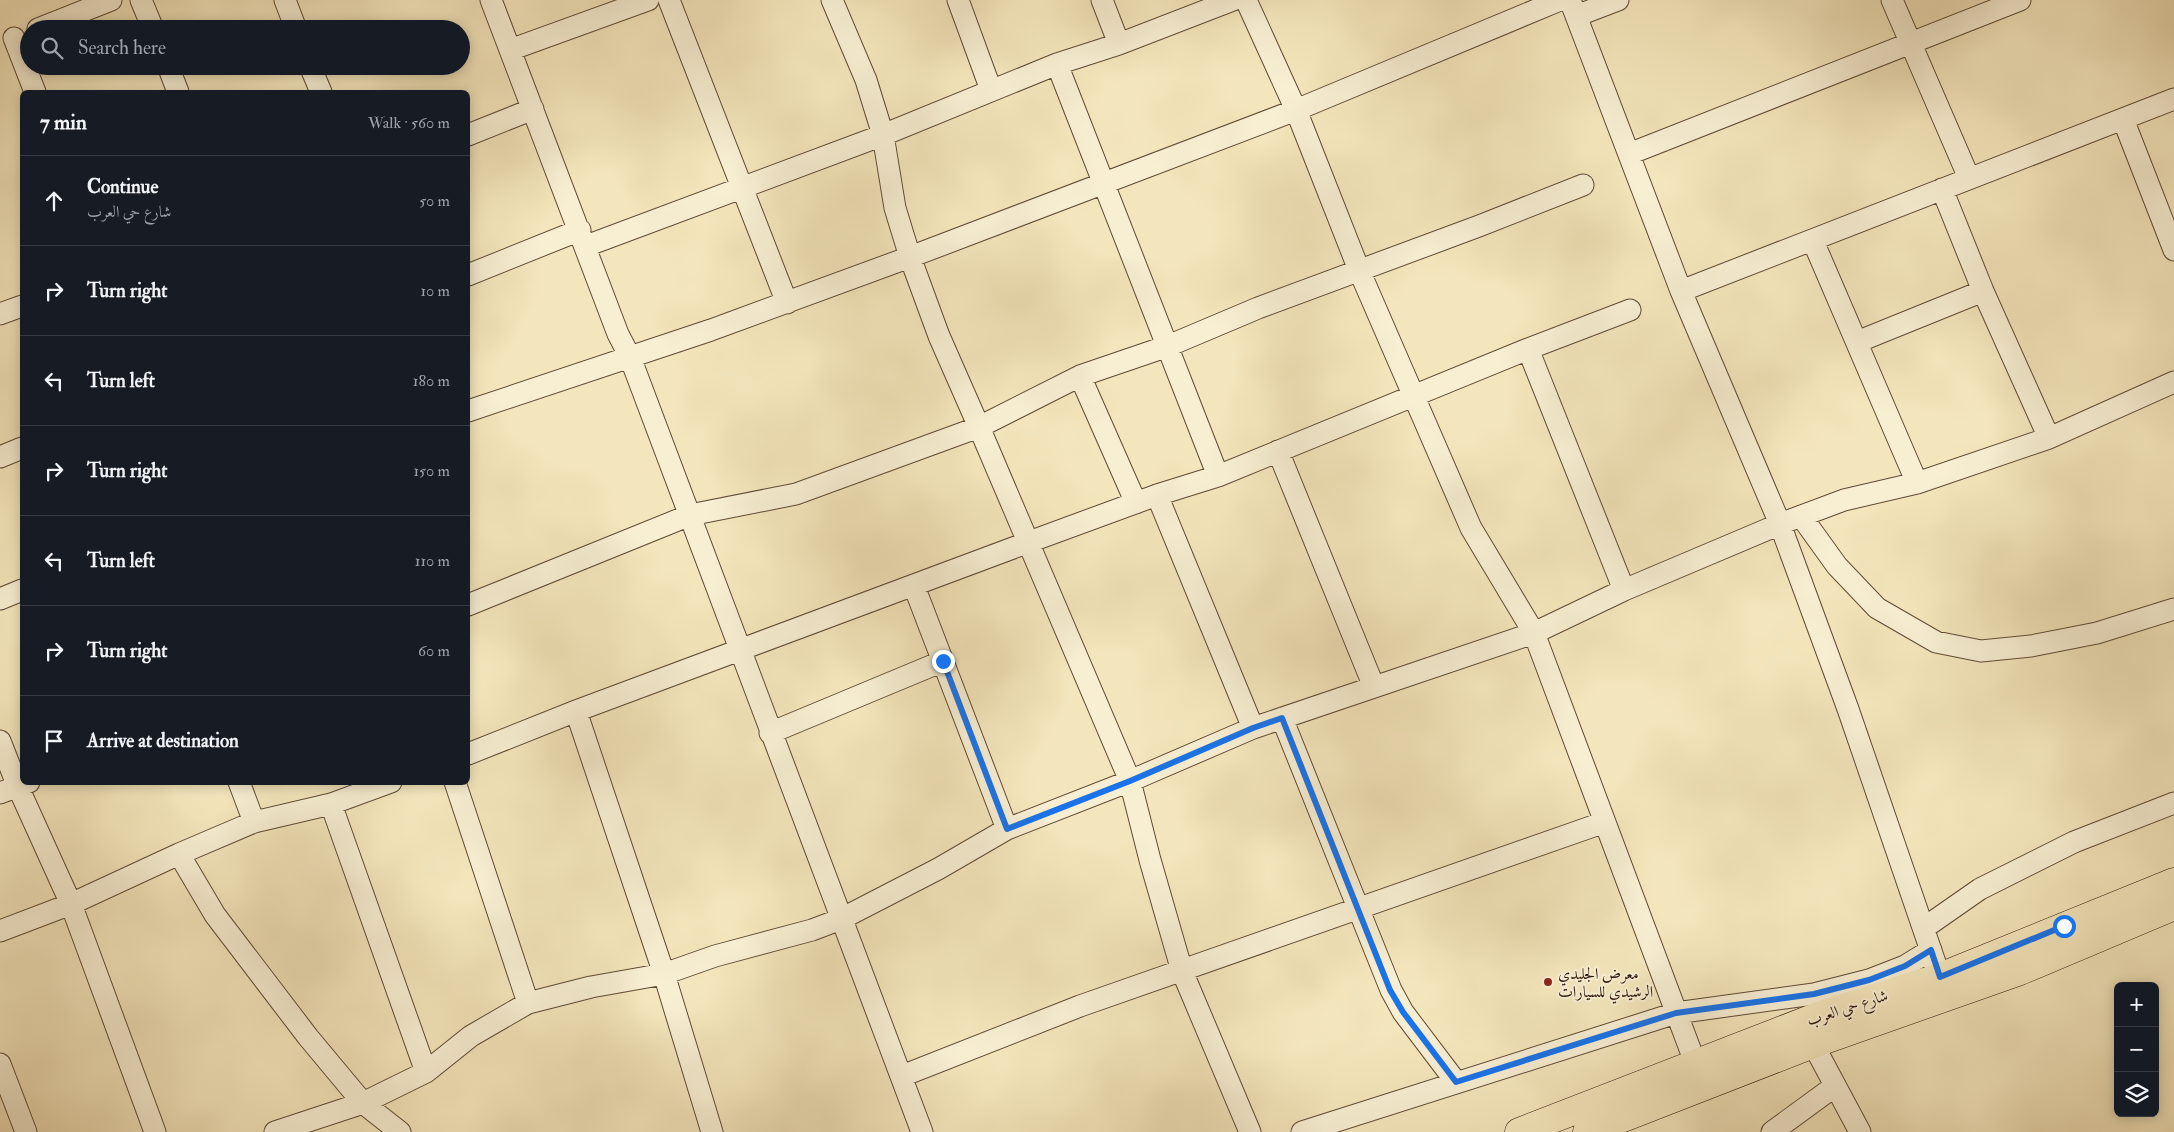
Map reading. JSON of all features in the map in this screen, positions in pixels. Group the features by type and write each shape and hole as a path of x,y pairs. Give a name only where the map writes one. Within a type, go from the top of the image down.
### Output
{"main road":[{"name":"شارع حي العرب","path":"1519,1132 1821,1015 1940,977 2174,882"},
{"name":"شارع حي العرب","path":"1587,1132 1813,1044 2020,972 2174,906"}],"street":[{"path":"61,20 111,0"},
{"path":"141,0 149,20"},
{"path":"284,0 292,20"},
{"path":"491,0 618,334 630,357 922,1132"},
{"path":"510,50 648,0"},
{"path":"669,0 787,303"},
{"path":"832,0 866,80 882,135 895,208 938,336 1029,542 1130,781 1150,860 1182,971 1250,1132"},
{"path":"958,0 991,90"},
{"path":"1102,0 1119,44"},
{"path":"470,274 742,187 882,135 1058,64 1119,44 1233,0"},
{"path":"1246,0 1296,110 1359,270 1471,528 1534,633 1696,1065"},
{"path":"470,410 787,303 910,257 1296,110 1560,0"},
{"path":"1618,0 1573,8 1681,291 1780,524 1848,709 1940,977"},
{"path":"1892,0 1970,178"},
{"path":"1629,154 2020,0"},
{"path":"14,38 20,53"},
{"path":"1058,64 1218,476"},
{"path":"28,75 34,90"},
{"path":"171,75 177,90"},
{"path":"314,75 320,90"},
{"path":"1681,291 2174,99"},
{"path":"470,134 533,109"},
{"path":"2123,119 2174,250"},
{"path":"470,604 690,515 796,494 979,427 1080,376 1168,346 1258,308 1479,226 1583,185"},
{"path":"1942,189 1983,292 2049,438"},
{"path":"1813,241 1917,483"},
{"path":"1858,342 1983,292"},
{"path":"0,314 20,307"},
{"path":"470,753 576,711 1029,542 1157,495 1218,476 1528,349 1630,310"},
{"path":"1528,349 1624,590"},
{"path":"1080,376 1136,503"},
{"path":"276,1132 363,1103 426,1072 471,1036 528,1002 591,987 664,974 715,956 812,930 841,919 938,869 1007,829 1130,781 1253,728 1534,633 1624,590 1780,524 1844,500 1917,483 2049,438 2174,382"},
{"path":"0,456 20,449"},
{"path":"1278,451 1374,687"},
{"path":"1157,495 1253,728"},
{"path":"1801,516 1837,566 1877,608 1936,642 1981,650 2031,646 2171,617"},
{"path":"914,586 1007,829"},
{"path":"0,599 20,591"},
{"path":"770,732 943,661"},
{"path":"576,711 664,974 712,1132"},
{"path":"1282,718 1390,990 1403,1012 1456,1082"},
{"path":"0,741 16,788 71,904 155,1132"},
{"path":"240,785 254,822"},
{"path":"0,931 71,904 254,822 331,804 383,785"},
{"path":"456,785 528,1002"},
{"path":"1924,928 1980,890 2074,842 2174,803"},
{"path":"331,804 426,1072"},
{"path":"902,1076 1080,1006 1605,822"},
{"path":"179,854 215,915 308,1037 363,1103 400,1132"},
{"path":"1302,1132 1676,1013 1814,994 1869,980 1905,966 1931,950"},
{"path":"1813,1044 1860,1132"},
{"path":"0,1064 26,1132"},
{"path":"1772,1132 1835,1086"}],"place":[{"name":"معرض الجليدي الرشيدي للسيارات","path":"1548,982"}],"route":[{"path":"943,661 1007,829 1130,781 1253,728 1282,718 1390,990 1403,1012 1456,1082 1676,1013 1814,994 1869,980 1905,966 1931,950 1940,977 2064,926"}]}
